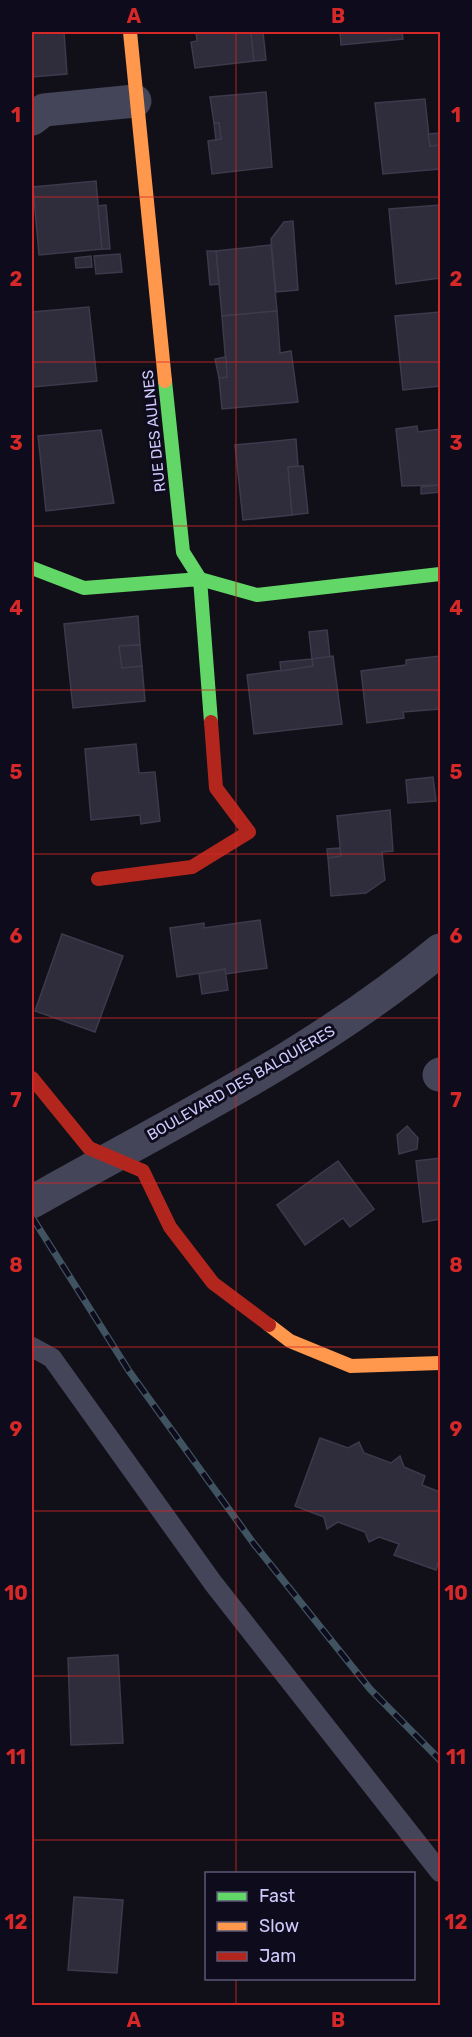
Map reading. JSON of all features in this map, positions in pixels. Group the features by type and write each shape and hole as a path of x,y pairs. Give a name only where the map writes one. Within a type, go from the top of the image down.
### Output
{"street":[{"name":"RUE DES AULNES","path":"130,32 135,101 183,552 200,579"},
{"path":"32,119 44,110 135,101"},
{"path":"32,568 84,588 200,579 257,595 441,574"},
{"path":"98,879 192,867 249,832 216,788 200,579"},
{"name":"BOULEVARD DES BALQUIÈRES","path":"32,1202 322,1039 407,978 441,950"},
{"path":"32,1078 89,1148 143,1171 170,1227 213,1283 290,1341 351,1366 441,1363"}],"lane":[{"path":"32,1347 52,1358 213,1583 441,1872"}],"building":[{"path":"32,32 64,32 67,74 32,77"},
{"path":"196,32 251,32 254,61 195,68 191,42 197,41"},
{"path":"251,32 263,32 266,60 254,61"},
{"path":"340,32 402,32 403,39 341,45"},
{"path":"266,92 272,167 212,174 208,141 221,139 219,123 214,123 210,97"},
{"path":"425,99 430,146 440,145 440,169 383,174 375,103"},
{"path":"214,123 219,123 221,139 216,140"},
{"path":"440,133 440,145 430,146 428,134"},
{"path":"96,181 102,249 39,255 33,187"},
{"path":"106,205 110,249 102,249 98,206"},
{"path":"440,205 440,278 396,284 389,209"},
{"path":"293,221 298,290 276,292 271,239 284,222"},
{"path":"271,245 277,311 222,316 216,251"},
{"path":"207,251 216,251 219,284 210,285"},
{"path":"120,254 122,272 96,274 94,256"},
{"path":"91,256 92,267 76,268 75,258"},
{"path":"89,307 97,381 33,387 32,312"},
{"path":"277,311 280,353 291,351 298,402 222,409 219,378 227,377 222,316"},
{"path":"440,312 440,386 403,390 395,316"},
{"path":"226,357 227,377 219,378 215,359"},
{"path":"417,426 418,432 440,429 440,485 402,486 396,429"},
{"path":"101,430 114,503 46,511 38,436"},
{"path":"296,439 298,466 288,467 292,515 243,520 235,445"},
{"path":"303,466 308,513 292,515 288,467"},
{"path":"440,485 440,492 421,494 421,487"},
{"path":"138,616 140,645 119,646 122,668 142,666 145,701 73,708 64,624"},
{"path":"327,630 330,657 312,659 309,632"},
{"path":"140,645 142,666 122,668 119,646"},
{"path":"333,656 342,724 254,734 247,675 313,666 312,659"},
{"path":"440,656 440,709 403,712 404,718 367,723 361,671 406,665 406,660"},
{"path":"312,659 313,666 281,671 280,662"},
{"path":"136,744 139,773 155,772 160,821 141,824 140,815 91,820 85,749"},
{"path":"433,777 436,801 408,803 406,780"},
{"path":"390,810 393,851 382,852 385,880 366,893 331,896 328,858 341,856 337,816"},
{"path":"340,848 341,856 328,858 327,849"},
{"path":"260,920 267,968 226,974 225,969 177,977 170,928 204,923 204,928"},
{"path":"62,934 123,956 95,1032 35,1011"},
{"path":"225,969 228,990 202,994 199,974"},
{"path":"407,1126 418,1138 417,1149 399,1154 397,1135"},
{"path":"440,1158 440,1219 423,1222 416,1161"},
{"path":"338,1161 374,1209 350,1227 343,1218 305,1245 277,1205"},
{"path":"320,1438 348,1448 359,1442 364,1453 391,1463 400,1456 404,1467 425,1476 422,1485 440,1492 440,1557 436,1570 394,1555 399,1544 379,1537 369,1542 365,1532 338,1522 327,1529 324,1517 295,1506"},
{"path":"118,1655 123,1743 71,1745 68,1658"},
{"path":"74,1897 123,1900 117,1973 68,1970"}],"railway":[{"path":"32,1217 129,1371 254,1544 370,1689 440,1760"}],"traffic: fast":[{"path":"165,381 183,552 200,579 257,595 440,574"},
{"path":"32,568 84,588 200,579 211,722"}],"traffic: slow":[{"path":"130,32 165,381"},
{"path":"269,1325 290,1341 351,1366 440,1363"}],"traffic: jam":[{"path":"98,879 192,867 249,832 216,788 211,722"},
{"path":"32,1078 89,1148 143,1171 170,1227 213,1283 269,1325"}]}
